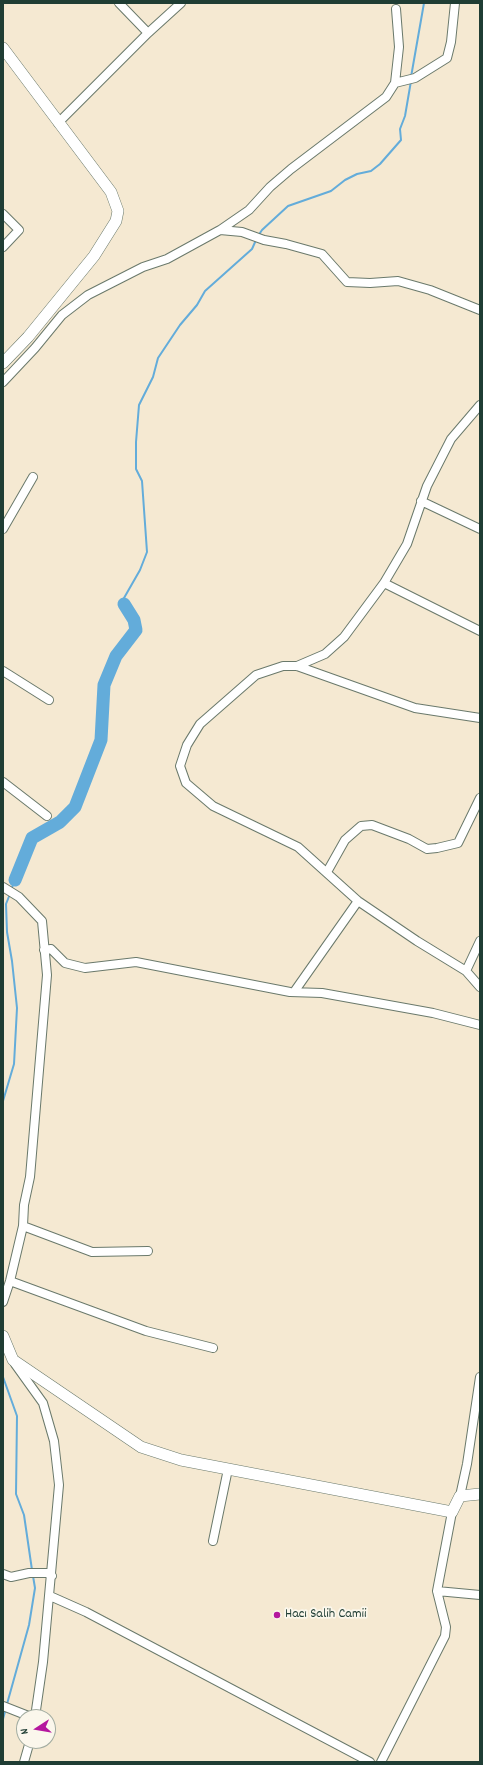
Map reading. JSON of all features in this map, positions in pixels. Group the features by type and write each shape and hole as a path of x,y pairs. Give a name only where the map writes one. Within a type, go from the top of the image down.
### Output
{"street":[{"path":"118,3 148,33"},
{"path":"58,123 148,33 181,3"},
{"path":"395,83 416,78 447,58 451,42 455,3"},
{"path":"3,382 35,348 62,315 88,295 143,267 167,259 220,230 249,210 270,187 291,169 386,97 395,83 399,47 396,10"},
{"path":"3,48 111,192 118,211 116,221 94,256 28,337 3,364"},
{"path":"3,214 19,230 3,247"},
{"path":"220,230 242,232 264,240 286,244 322,254 347,282 370,283 398,281 430,290 480,310"},
{"path":"297,666 325,654 344,637 384,583 407,544 427,486 451,439 480,405"},
{"path":"3,529 33,477"},
{"path":"421,501 480,529"},
{"path":"384,583 480,631"},
{"path":"480,718 415,708 297,666 283,666 256,675 200,724 187,745 180,766 186,783 213,806 298,847 358,901 466,971 480,987"},
{"path":"3,671 49,700"},
{"path":"3,782 47,816"},
{"path":"327,872 345,840 361,826 372,825 409,839 427,848 437,848 458,843 480,798"},
{"path":"3,887 20,897 42,921 46,975 30,1177 24,1205 22,1226 10,1281 3,1302"},
{"path":"294,992 358,901"},
{"path":"466,971 480,941"},
{"path":"44,950 51,949 65,963 85,968 136,962 294,992 322,993 433,1013 480,1025"},
{"path":"22,1226 92,1252 148,1251"},
{"path":"10,1281 146,1332 213,1348"},
{"path":"3,1336 12,1360 43,1403 54,1441 60,1485 43,1662 36,1709"},
{"path":"12,1360 141,1448 181,1460 452,1512"},
{"path":"381,1762 445,1636 446,1627 437,1592 452,1512 460,1496 467,1464 480,1377"},
{"path":"213,1541 228,1469"},
{"path":"460,1496 480,1494"},
{"path":"3,1574 11,1577 29,1574 47,1574 52,1576"},
{"path":"437,1592 480,1595"},
{"path":"50,1596 86,1612 370,1762"},
{"path":"3,1706 16,1711"},
{"path":"24,1762 28,1749"}],"waterway":[{"path":"411,77 424,3"},
{"path":"258,236 262,230 288,206 331,191 345,180 357,174 371,171 380,164 401,140 400,129 405,116 411,81"},
{"path":"124,604 124,598 140,570 147,552 142,481 136,469 136,442 139,405 153,377 158,358 180,325 197,305 205,291 252,249 256,240"},
{"path":"15,880 32,838 60,822 75,807 101,740 104,685 116,656 136,630 134,620 124,604"},
{"path":"11,890 15,880"},
{"path":"3,1101 14,1064 17,1008 7,932 6,904 10,894"},
{"path":"3,1377 17,1416 16,1494 24,1515 32,1570"},
{"path":"7,1704 29,1625 35,1588 33,1576"},
{"path":"3,1719 6,1708"}],"place":[{"name":"Hacı Salih Camii","path":"277,1615"}]}
